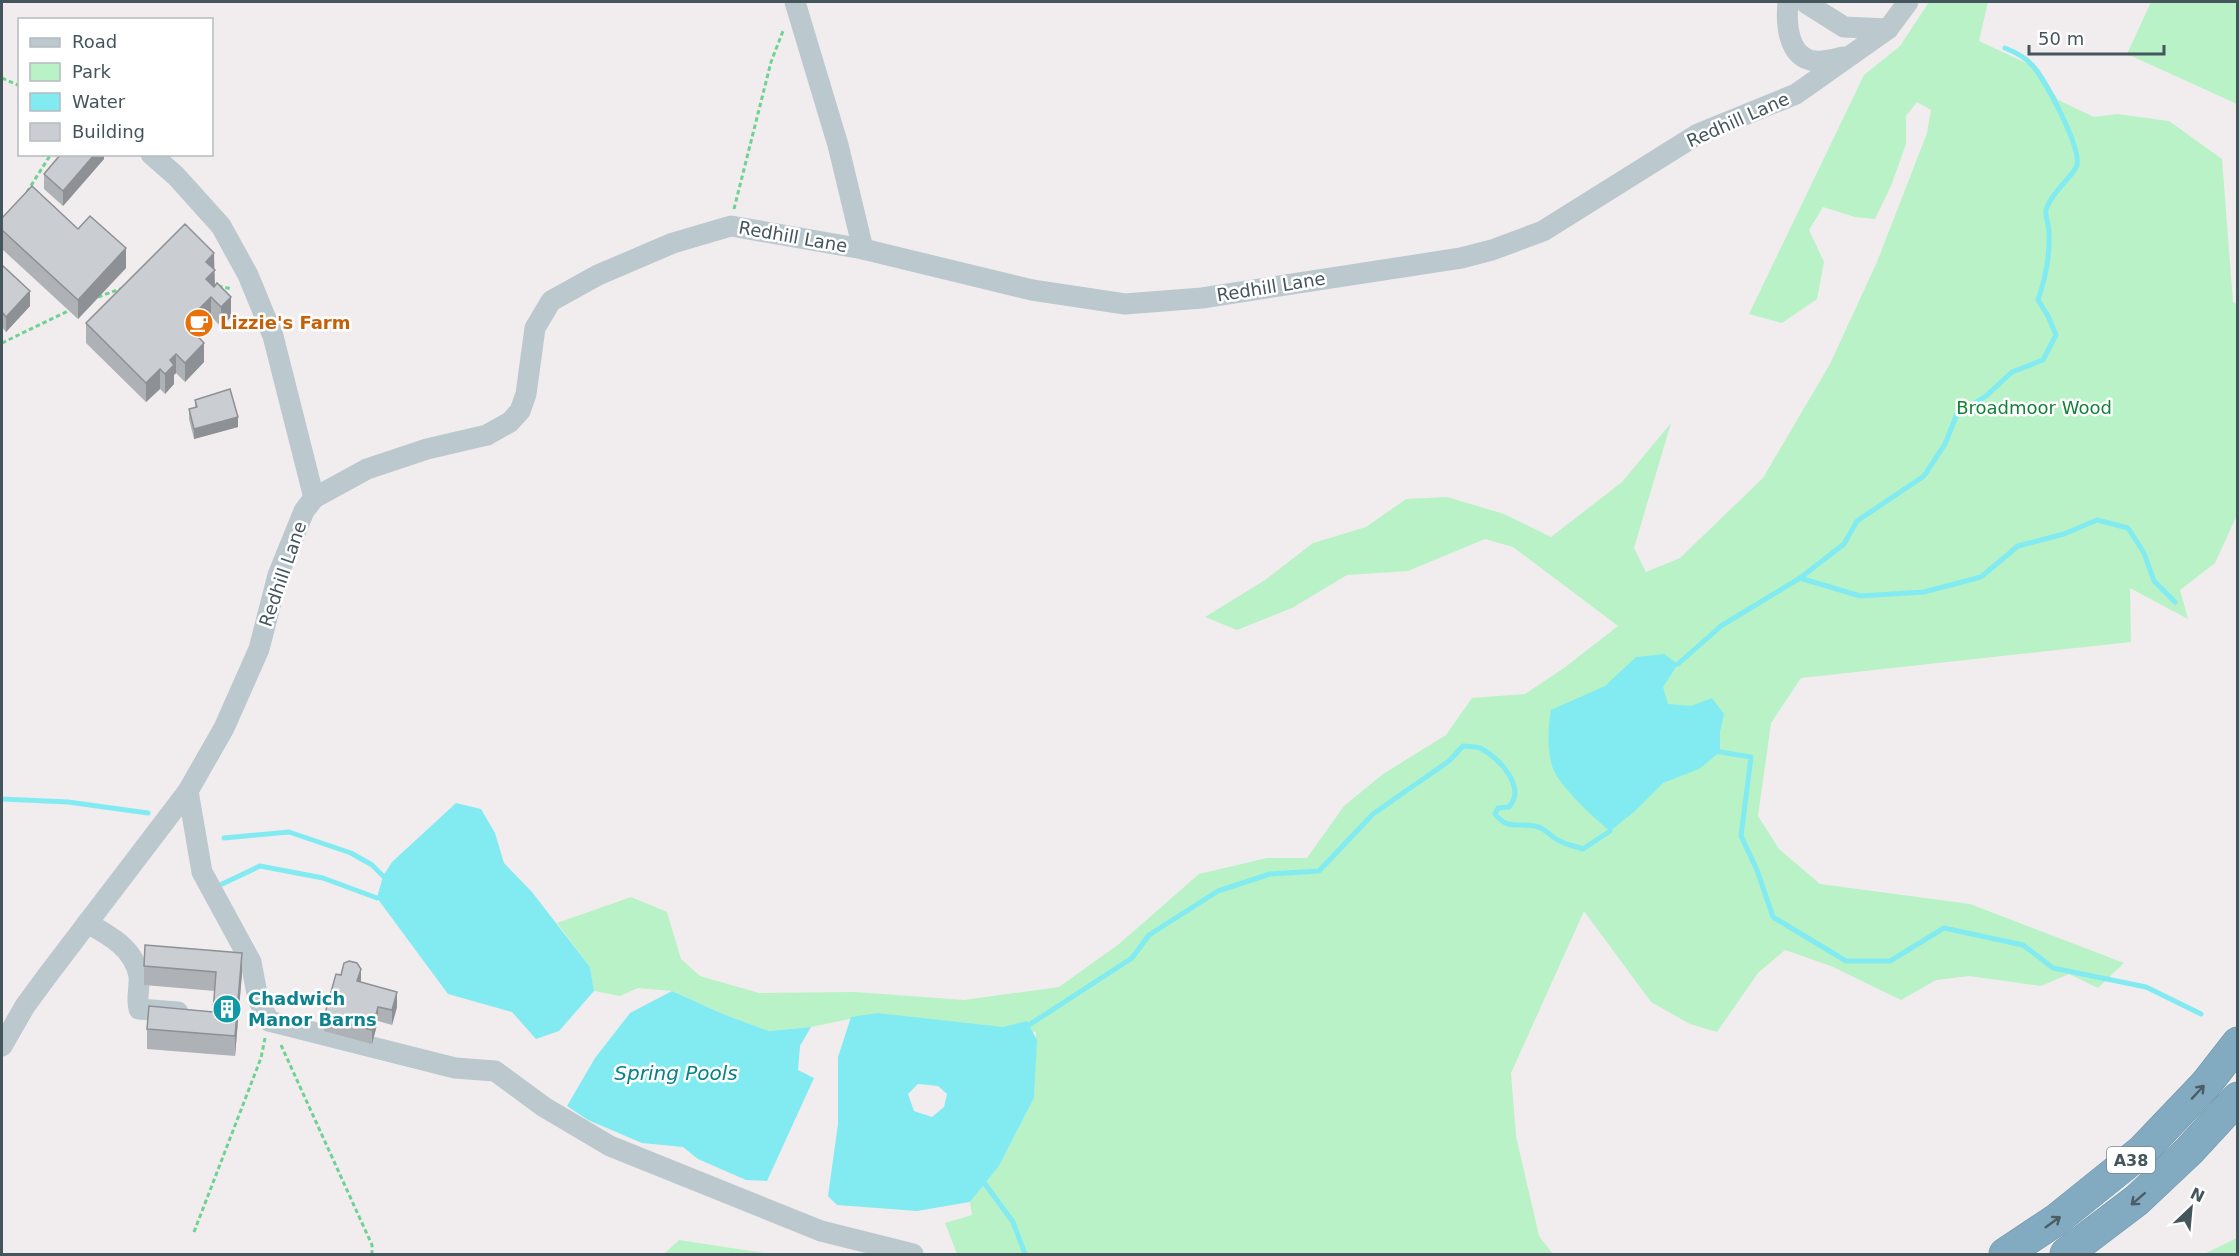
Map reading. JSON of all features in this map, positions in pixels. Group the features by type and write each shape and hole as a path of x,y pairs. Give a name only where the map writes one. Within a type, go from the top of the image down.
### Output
{"highway":[{"name":"A38","path":"2005,1254 2056,1220 2143,1150 2205,1084 2238,1043"},
{"name":"A38","path":"2066,1254 2137,1200 2189,1151 2238,1098"}],"street":[{"path":"795,2 838,145 863,249"},
{"path":"1852,54 1824,61 1811,61 1802,55 1793,45 1786,19 1797,2 1844,27 1888,29"},
{"name":"Redhill Lane","path":"2,1046 25,1006 188,791 224,728 259,649 279,575 304,511 314,498 367,469 427,448 487,435 510,422 520,411 526,394 535,328 551,301 598,275 663,248 731,226 863,249 1032,290 1125,304 1203,298 1461,258 1492,250 1543,231 1698,134 1796,94 1888,29 1908,2"},
{"path":"153,156 176,176 221,226 248,275 273,336 314,498"},
{"path":"188,791 202,872 251,962 258,999 269,1021 455,1068 495,1071 544,1107 610,1146 821,1232 913,1254"},
{"path":"87,923 117,940 129,953 139,976 137,1000 140,1009 187,1012"}],"path":[{"path":"731,226 771,62 786,22"},
{"path":"2,78 18,85"},
{"path":"26,193 50,156"},
{"path":"92,300 113,290 132,286"},
{"path":"216,286 256,294"},
{"path":"2,343 72,309"},
{"path":"194,1232 261,1058 269,1021"},
{"path":"269,1021 372,1245 372,1254"}],"green space":[{"name":"Broadmoor Wood","path":"1929,2 1988,2 1979,41 2039,69 2058,100 2094,117 2117,114 2169,121 2222,159 2233,302 2238,305 2237,515 2215,563 2180,590 2188,619 2130,588 2131,642 1801,678 1771,723 1758,816 1779,849 1820,884 1970,904 2124,963 2098,988 2069,974 2041,986 1969,976 1936,980 1901,1000 1831,966 1785,950 1758,973 1717,1032 1690,1024 1651,1002 1584,911 1511,1073 1516,1136 1539,1236 1553,1254 957,1254 945,1223 972,1215 970,1202 999,1166 1034,1098 1036,1032 878,1013 811,1027 769,1031 723,1014 672,991 638,988 620,996 594,991 590,967 557,923 631,897 667,912 681,959 700,976 759,993 855,992 964,1000 1059,987 1119,944 1199,874 1267,858 1307,858 1344,806 1383,774 1446,735 1472,698 1525,694 1564,668 1618,626 1513,547 1485,539 1408,571 1347,575 1292,608 1237,630 1205,617 1265,580 1313,543 1366,527 1406,499 1447,497 1504,514 1551,537 1622,482 1671,423 1634,548 1646,572 1680,558 1763,478 1830,364 1877,262 1927,133 1931,110 1917,102 1906,116 1906,144 1891,186 1875,219 1855,217 1823,207 1809,230 1824,262 1817,299 1782,323 1749,314 1864,75 1900,46"},
{"path":"2151,2 2237,2 2237,104 2127,54"},
{"path":"2237,1238 2237,1254 2204,1254"},
{"path":"679,1240 770,1254 664,1254"}],"water":[{"path":"1664,654 1678,664 1663,687 1668,704 1691,706 1712,698 1724,714 1720,732 1720,752 1699,769 1663,783 1635,811 1610,831 1577,801 1555,773 1550,759 1549,745 1551,710 1605,686 1636,657"},
{"path":"456,803 481,809 495,833 504,863 532,892 590,967 594,991 559,1031 536,1039 512,1012 448,994 377,898 383,876 392,862"},
{"name":"Spring Pools","path":"672,991 723,1014 769,1031 811,1027 800,1046 798,1070 814,1078 767,1181 746,1180 698,1159 683,1147 642,1143 588,1120 567,1106 595,1058 630,1013"},
{"path":"878,1013 1003,1027 1027,1021 1037,1040 1034,1098 999,1166 970,1202 917,1211 837,1205 828,1196 838,1124 838,1057 851,1017","holes":["918,1084 938,1086 947,1094 944,1107 932,1117 914,1111 908,1094"]}],"building":[{"path":"59,156 93,156 63,191 44,174"},
{"path":"32,186 78,229 90,216 126,248 78,300 2,230 2,218"},
{"path":"185,224 214,253 206,262 215,270 206,279 214,287 217,283 231,297 221,307 211,297 185,323 204,343 185,363 176,354 170,360 174,365 165,374 160,369 146,383 86,323"},
{"path":"2,265 30,291 6,317 2,312"},
{"path":"230,389 238,417 194,429 189,409 197,407 195,400"},
{"path":"145,945 242,953 235,1036 147,1029 149,1006 213,1012 216,972 144,966"},
{"path":"349,961 357,963 361,969 357,981 397,992 392,1010 378,1007 372,1030 324,1017 336,974 341,975 344,963"}],"waterway":[{"path":"1678,664 1721,626 1800,578 1844,544 1857,521 1924,476 1945,444 1957,414 1986,396 2012,372 2043,360 2056,335 2038,300 2049,250 2046,210 2075,169 2077,156 2061,114 2038,73 2026,60 2005,48"},
{"path":"1800,578 1860,596 1924,592 1981,577 2018,546 2064,534 2097,520 2128,528 2144,553 2154,581 2175,602"},
{"path":"1029,1025 1132,958 1149,935 1218,891 1270,874 1319,871 1373,814 1449,761 1463,746 1475,747 1489,753 1509,774 1515,791 1514,799 1509,807 1498,808 1495,814 1504,822 1538,827 1559,841 1583,849 1610,831"},
{"path":"1720,752 1751,757 1741,836 1757,870 1773,917 1846,961 1890,961 1944,928 2023,945 2053,968 2146,987 2201,1014"},
{"path":"2,799 68,802 148,813"},
{"path":"224,838 289,832 351,853 372,865 383,876"},
{"path":"220,885 260,866 323,878 377,898"},
{"path":"985,1184 1013,1222 1025,1254"}],"place":[{"name":"Lizzie's Farm","path":"199,323"},
{"name":"Chadwich Manor Barns","path":"227,1009"}]}
